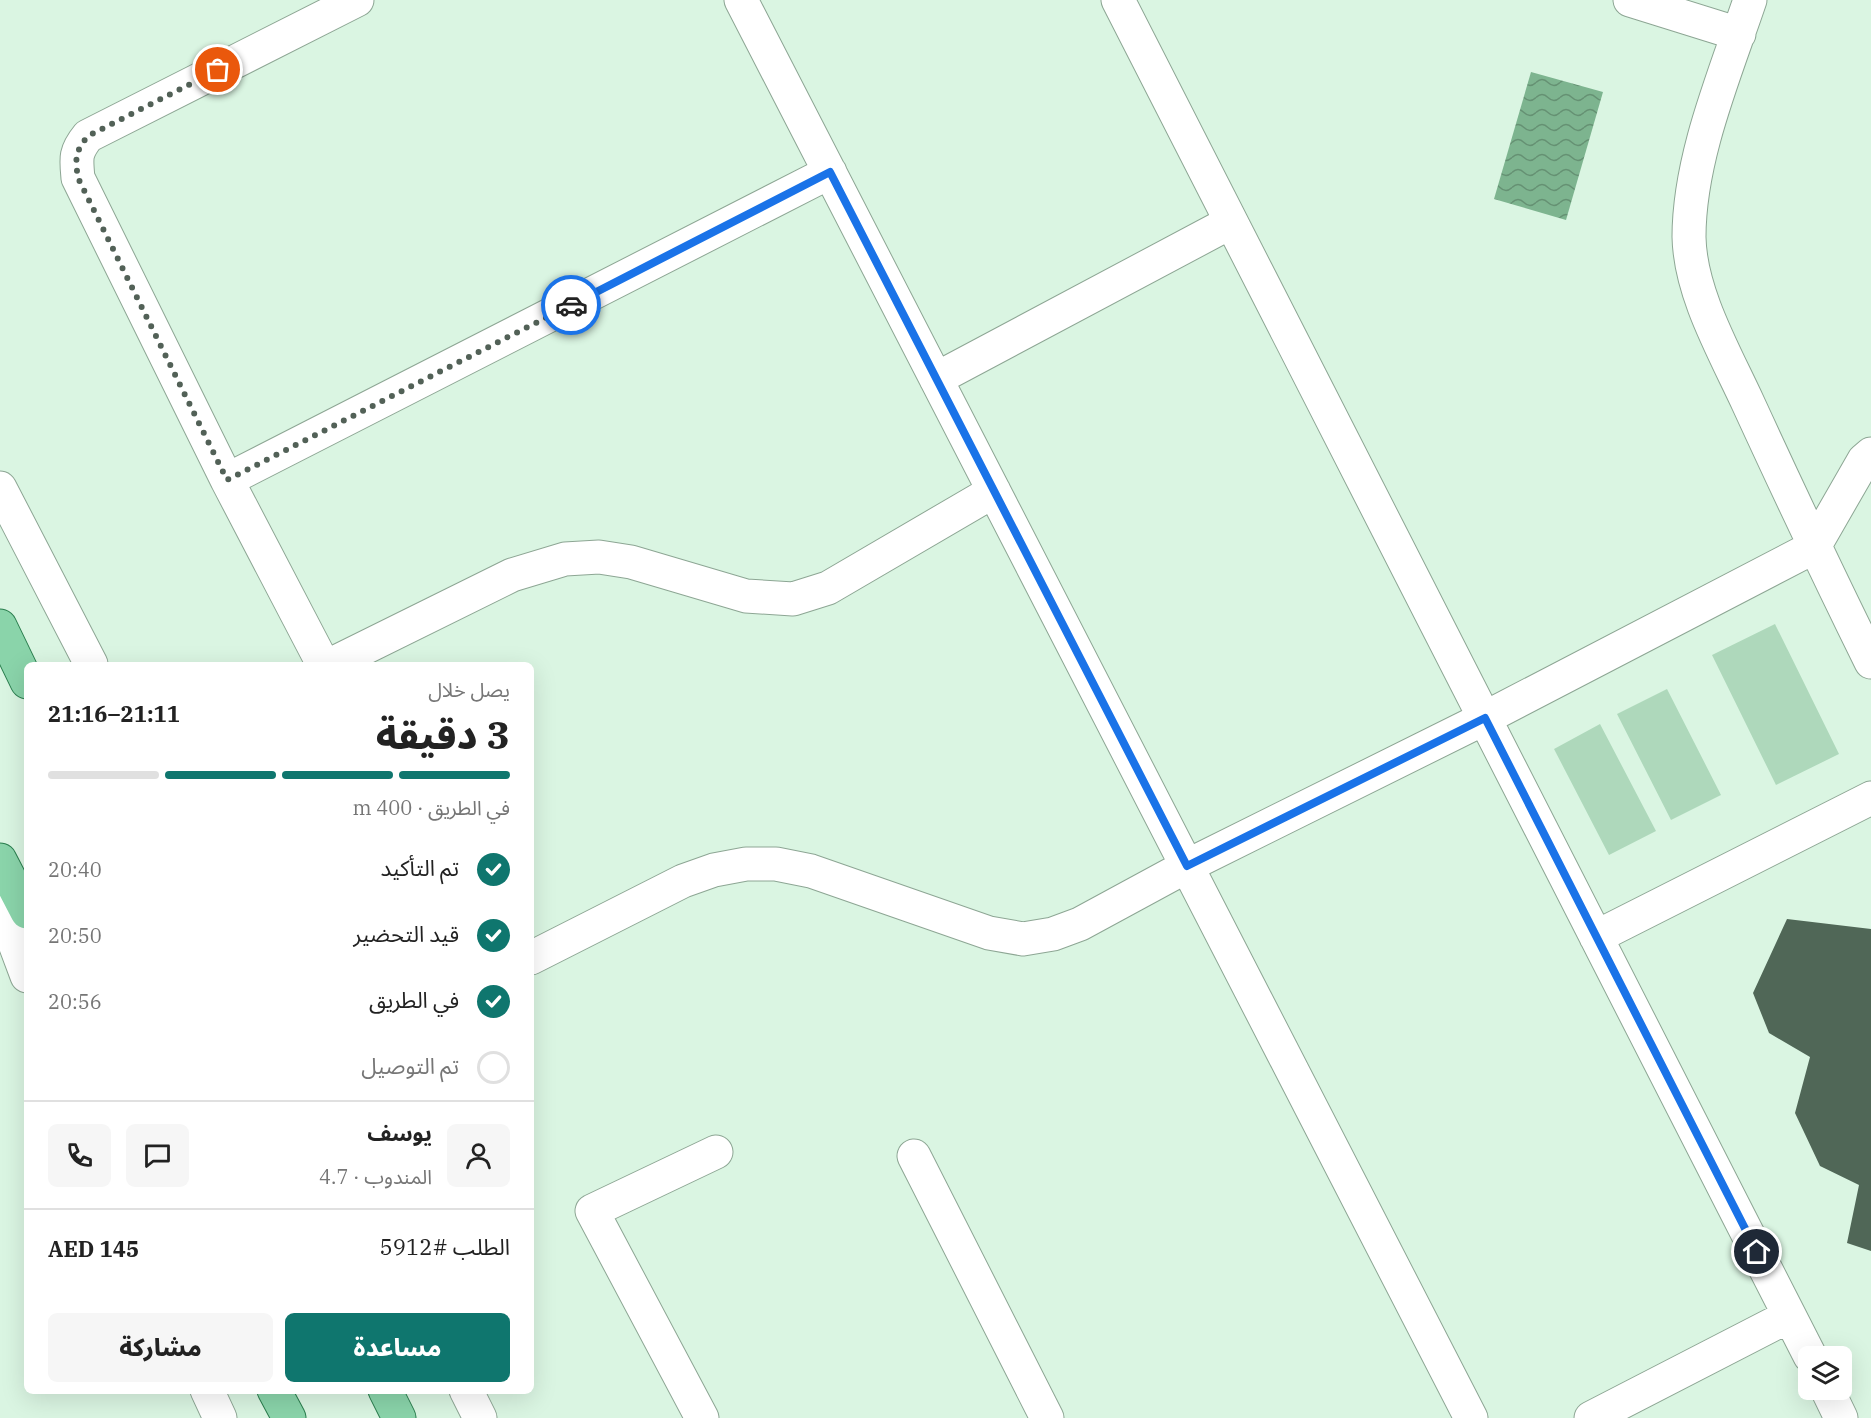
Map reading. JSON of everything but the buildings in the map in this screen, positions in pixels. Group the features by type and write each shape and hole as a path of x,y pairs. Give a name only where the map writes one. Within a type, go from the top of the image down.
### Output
{"main road":[{"path":"0,626 24,676"},
{"path":"0,860 24,906"},
{"path":"276,1394 289,1418"},
{"path":"387,1394 399,1418"}],"street":[{"path":"322,662 227,480 78,178 76,162 78,148 88,136 98,130 357,0"},
{"path":"741,0 1471,1418"},
{"path":"1118,0 1805,1346"},
{"path":"1630,0 1739,34"},
{"path":"1750,0 1702,144 1693,193 1689,238 1694,278 1713,326 1814,547 1871,662"},
{"path":"227,480 830,172"},
{"path":"936,379 1231,222"},
{"path":"534,956 683,881 714,870 746,864 776,864 811,871 989,933 1023,939 1053,934 1080,924 1187,866 1485,718 1814,547 1864,460 1871,454"},
{"path":"0,488 90,662"},
{"path":"336,662 512,575 565,559 599,556 631,562 746,596 793,599 828,588 994,491"},
{"path":"1596,937 1871,798"},
{"path":"0,904 24,968"},
{"path":"702,1418 592,1211 716,1152"},
{"path":"914,1156 1047,1418"},
{"path":"1591,1418 1789,1316"},
{"path":"209,1394 220,1418"},
{"path":"468,1394 480,1418"},
{"path":"1833,1400 1842,1418"}],"shaded area":[{"path":"1775,624 1839,754 1776,785 1712,655"},
{"path":"1667,689 1721,795 1671,820 1617,714"},
{"path":"1600,724 1656,831 1609,855 1554,749"}],"water":[{"path":"1531,72 1603,92 1566,220 1494,199"}],"way so far":[{"path":"218,70 88,136 78,148 76,162 78,178 227,480 571,305"}],"route":[{"path":"571,305 830,172 1187,866 1485,718 1757,1252"}]}
